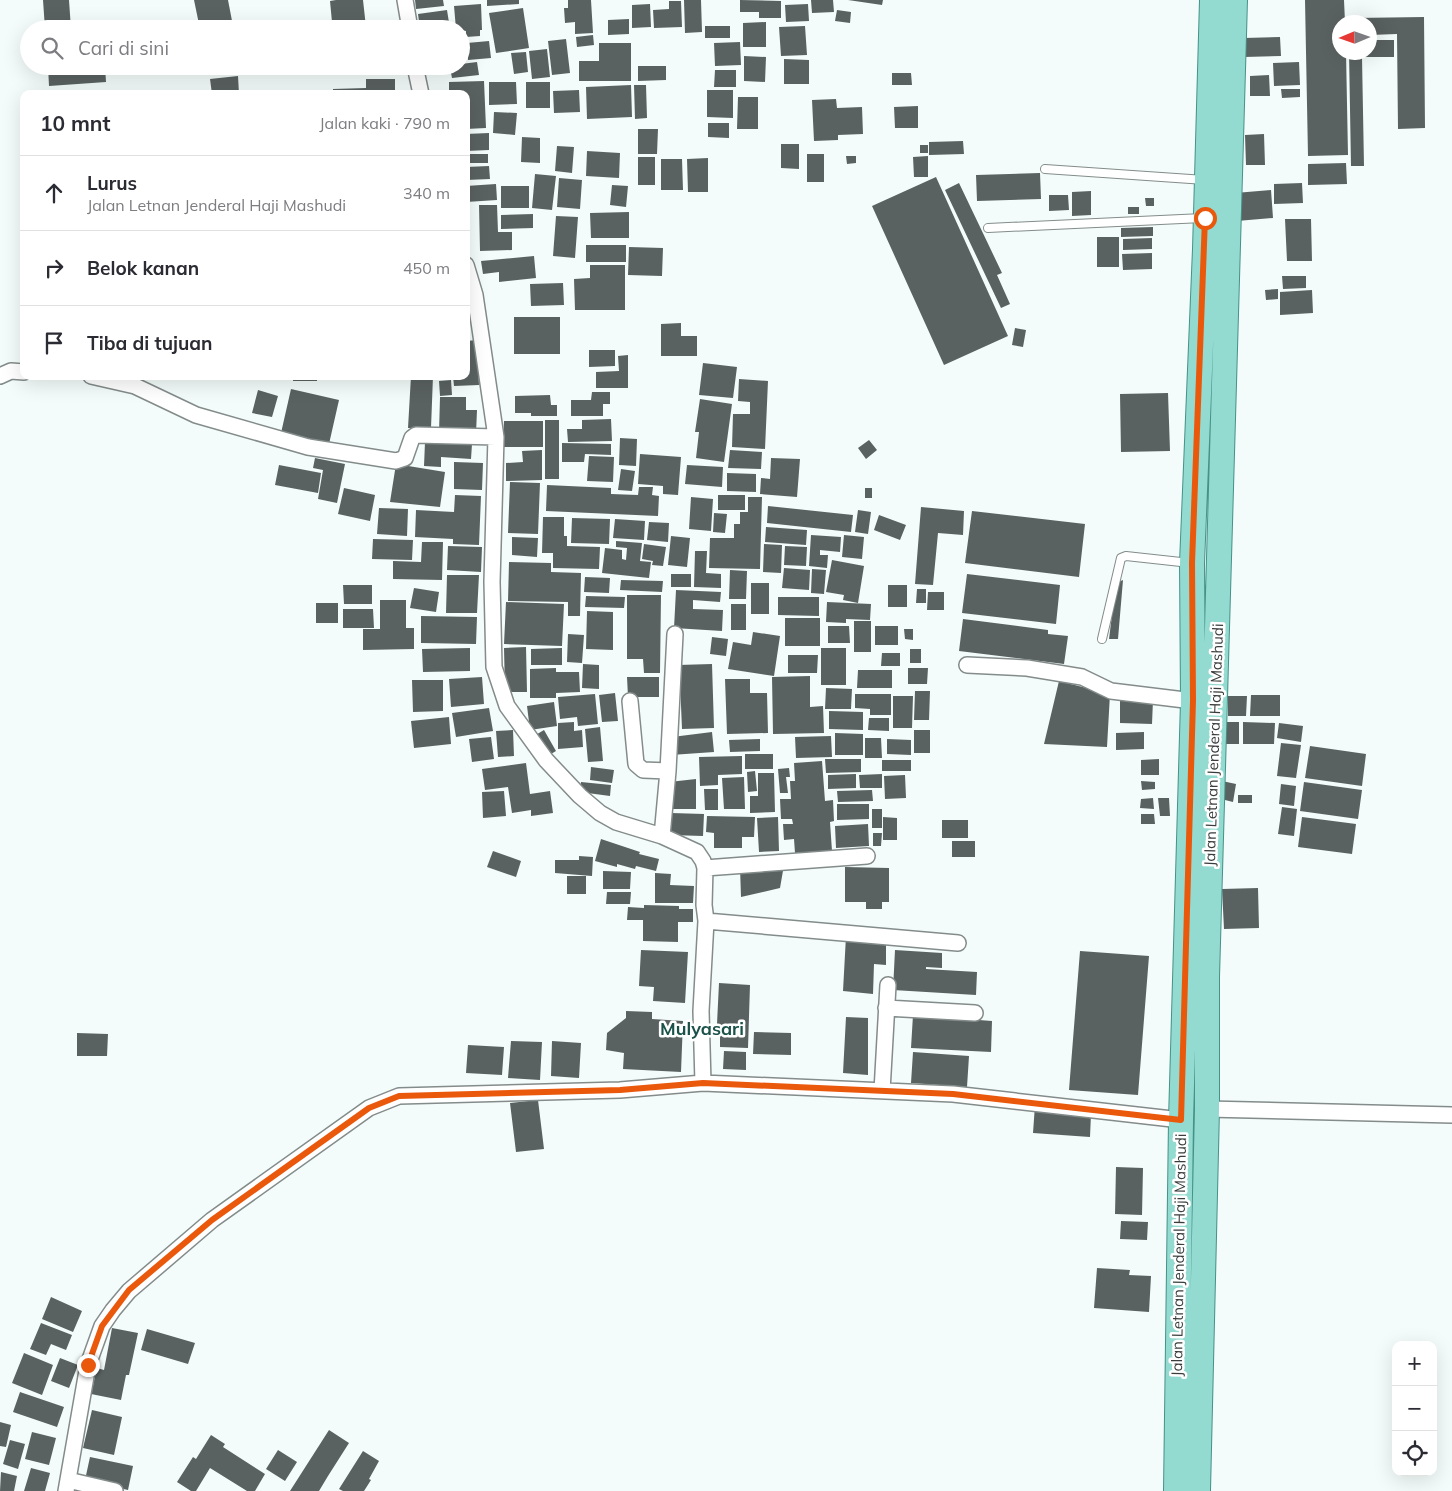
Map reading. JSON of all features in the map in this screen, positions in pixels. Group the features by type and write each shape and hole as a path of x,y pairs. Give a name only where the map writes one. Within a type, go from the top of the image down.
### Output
{"main road":[{"name":"Jalan Letnan Jenderal Haji Mashudi","path":"1198,1491 1181,1120 1199,915 1216,249 1205,218 1212,0"},
{"name":"Jalan Letnan Jenderal Haji Mashudi","path":"1176,1491 1207,1110 1193,700 1192,563 1235,0"}],"street":[{"path":"406,0 409,20"},
{"path":"417,75 420,90"},
{"path":"470,279 475,296 496,437 492,582 494,667 506,706 546,760 580,796 616,822 662,836 696,852 705,868 704,905 706,921 702,1011 703,1083"},
{"path":"0,376 11,372 20,372"},
{"path":"109,380 135,386 196,415 308,447 396,460 405,458 412,438 416,435 496,437"},
{"path":"662,836 668,771 675,634"},
{"path":"967,665 1027,668 1088,679 1111,691 1193,700"},
{"path":"630,701 636,764 643,770 668,771"},
{"path":"705,868 867,856"},
{"path":"706,921 958,943"},
{"path":"882,1091 888,985"},
{"path":"886,1008 975,1013"},
{"path":"115,1491 67,1486 88,1365 102,1326 129,1290 212,1220 369,1108 399,1096 620,1090 703,1083 953,1094 1181,1120"},
{"path":"1207,1110 1452,1115"}],"lane":[{"path":"1045,170 1207,180"},
{"path":"988,228 1205,218"},
{"path":"1102,639 1121,558 1126,556 1192,563"}],"building":[{"path":"43,0 69,0 70,20 44,20"},
{"path":"194,0 228,0 232,20 198,20"},
{"path":"363,0 365,20 332,20 330,1"},
{"path":"415,0 443,0 444,6 416,9"},
{"path":"487,0 519,0 519,4 487,6"},
{"path":"568,0 591,0 593,33 575,34 575,22 565,23 564,8 568,8"},
{"path":"684,0 701,0 702,32 685,33"},
{"path":"740,0 781,1 781,18 759,18 759,12 740,12"},
{"path":"811,0 833,0 834,12 812,13"},
{"path":"848,0 883,0 882,5"},
{"path":"1305,0 1344,0 1345,15 1332,15 1332,60 1346,60 1348,155 1308,156"},
{"path":"669,1 681,1 682,27 654,28 653,10 669,9"},
{"path":"481,4 482,30 480,30 480,36 470,37 470,20 455,20 454,6"},
{"path":"650,4 651,27 632,28 632,5"},
{"path":"808,4 809,21 786,22 785,5"},
{"path":"523,8 529,48 496,53 489,13"},
{"path":"447,10 449,20 419,20 418,14"},
{"path":"837,10 851,12 850,23 835,21"},
{"path":"1424,17 1425,128 1398,129 1397,34 1377,35 1377,18"},
{"path":"629,19 629,34 608,35 608,20"},
{"path":"766,22 766,47 743,47 743,23"},
{"path":"705,26 730,26 730,38 705,38"},
{"path":"805,26 807,55 781,56 779,27"},
{"path":"593,35 594,45 577,47 576,37"},
{"path":"1280,37 1281,56 1244,57 1244,38"},
{"path":"566,39 570,73 552,75 548,41"},
{"path":"1377,40 1394,40 1394,57 1377,57"},
{"path":"489,41 491,58 470,60 470,43"},
{"path":"740,42 741,65 715,66 714,43"},
{"path":"599,43 631,43 631,81 579,81 579,61 599,61"},
{"path":"547,49 550,77 532,79 529,51"},
{"path":"526,52 528,72 514,74 511,53"},
{"path":"744,56 766,57 765,82 744,81"},
{"path":"784,59 809,60 809,84 784,84"},
{"path":"1349,60 1362,60 1364,166 1351,166"},
{"path":"477,62 479,75 452,78 451,75 470,75 470,63"},
{"path":"1299,62 1300,85 1274,86 1273,63"},
{"path":"638,66 666,66 666,80 638,81"},
{"path":"715,70 736,70 736,87 714,87"},
{"path":"892,73 911,73 912,85 892,85"},
{"path":"48,75 106,75 106,82 49,86"},
{"path":"1269,75 1270,96 1250,96 1250,76"},
{"path":"238,76 239,90 211,90 210,79"},
{"path":"366,79 395,79 395,90 333,90 333,89 366,88"},
{"path":"484,81 486,128 470,129 470,90 449,90 449,82"},
{"path":"489,82 516,82 517,104 489,105"},
{"path":"526,82 550,82 550,108 526,108"},
{"path":"631,85 632,117 587,119 586,87"},
{"path":"634,85 646,85 647,118 635,119"},
{"path":"1281,89 1300,89 1300,97 1282,98"},
{"path":"579,90 580,112 554,113 553,91"},
{"path":"707,90 733,90 733,118 707,117"},
{"path":"738,97 758,97 758,129 737,129"},
{"path":"836,99 837,108 862,107 863,134 838,135 838,140 814,141 812,100"},
{"path":"918,106 918,128 895,128 894,107"},
{"path":"494,112 517,113 515,135 493,133"},
{"path":"708,123 729,123 729,138 708,137"},
{"path":"638,129 658,129 657,154 638,154"},
{"path":"489,133 489,150 470,151 470,134"},
{"path":"1264,134 1265,165 1246,165 1245,135"},
{"path":"522,137 540,138 540,163 521,162"},
{"path":"963,141 964,154 929,155 929,142"},
{"path":"781,144 799,144 799,169 781,168"},
{"path":"920,145 928,145 928,153 920,153"},
{"path":"557,146 574,147 572,173 555,171"},
{"path":"587,151 620,153 619,178 586,176"},
{"path":"470,154 488,154 488,163 470,163"},
{"path":"807,154 824,154 824,182 807,182"},
{"path":"846,156 856,156 856,163 847,164"},
{"path":"928,156 928,177 914,177 913,157"},
{"path":"638,157 655,157 655,185 638,185"},
{"path":"708,158 708,192 688,192 687,159"},
{"path":"661,159 682,159 683,190 661,190"},
{"path":"1346,163 1347,184 1308,185 1308,164"},
{"path":"489,166 490,179 470,180 470,167"},
{"path":"1040,173 1041,199 977,201 976,175"},
{"path":"535,174 556,176 552,210 532,208"},
{"path":"936,177 1008,336 944,365 872,206"},
{"path":"559,178 582,180 580,209 557,207"},
{"path":"959,183 1002,273 997,275 1010,304 1001,308 945,190"},
{"path":"1302,183 1303,203 1274,204 1274,184"},
{"path":"496,184 497,200 470,202 470,186"},
{"path":"612,185 628,186 626,207 610,205"},
{"path":"501,186 529,186 529,208 501,208"},
{"path":"1271,190 1273,218 1237,221 1235,193"},
{"path":"1091,191 1091,215 1072,216 1072,192"},
{"path":"1049,195 1068,195 1069,210 1049,211"},
{"path":"1145,198 1154,198 1154,206 1146,206"},
{"path":"479,205 497,205 498,232 512,232 512,250 480,251"},
{"path":"1128,207 1139,207 1139,214 1128,214"},
{"path":"629,212 629,238 591,238 590,213"},
{"path":"533,214 533,228 501,229 501,215"},
{"path":"556,216 578,217 575,258 553,256"},
{"path":"1285,219 1311,219 1312,261 1287,261"},
{"path":"1153,227 1153,236 1121,237 1121,228"},
{"path":"1097,237 1119,237 1119,267 1097,267"},
{"path":"1152,238 1152,249 1123,250 1123,239"},
{"path":"586,245 626,245 626,262 586,262"},
{"path":"629,247 663,248 662,276 628,275"},
{"path":"1152,253 1152,269 1123,270 1122,254"},
{"path":"534,256 536,278 499,282 499,272 483,274 481,261"},
{"path":"590,265 625,265 625,310 575,310 574,279 590,278"},
{"path":"1282,276 1306,276 1306,288 1283,289"},
{"path":"563,283 564,305 531,306 530,284"},
{"path":"1278,289 1278,299 1266,300 1265,290"},
{"path":"1312,290 1313,313 1280,315 1280,292"},
{"path":"514,317 560,317 560,354 514,354"},
{"path":"681,323 681,336 697,336 697,356 661,356 661,324"},
{"path":"1015,328 1026,330 1023,347 1012,345"},
{"path":"477,340 479,385 454,386 453,380 470,380 470,341"},
{"path":"589,350 615,350 615,366 589,367"},
{"path":"628,355 628,388 596,388 596,372 619,371 618,356"},
{"path":"703,363 737,367 733,398 699,395"},
{"path":"739,379 768,381 765,449 732,447 733,414 750,414 750,402 738,401"},
{"path":"293,380 317,380 317,381"},
{"path":"411,380 433,380 431,428 408,428"},
{"path":"451,380 452,395 440,396 439,381"},
{"path":"291,389 339,400 329,444 281,433"},
{"path":"258,390 278,396 272,417 252,413"},
{"path":"592,392 610,392 610,404 603,404 603,416 571,416 571,400 591,400"},
{"path":"1168,393 1170,451 1121,452 1120,394"},
{"path":"550,395 551,405 557,405 557,416 531,416 531,413 515,413 515,396"},
{"path":"440,397 466,397 466,410 477,410 476,434 439,433"},
{"path":"700,399 732,404 724,462 696,458 699,432 695,432"},
{"path":"611,419 612,441 568,442 567,429 582,429 582,420"},
{"path":"545,420 559,420 559,479 545,479"},
{"path":"504,421 543,421 543,447 503,447"},
{"path":"620,438 637,439 636,466 619,465"},
{"path":"869,440 877,450 866,459 858,448"},
{"path":"425,442 472,444 471,459 441,457 441,467 424,466"},
{"path":"562,443 611,444 611,455 585,454 584,462 562,462"},
{"path":"542,450 542,480 506,481 506,463 523,462 522,451"},
{"path":"730,450 762,452 761,469 728,468"},
{"path":"640,454 681,457 678,495 663,494 663,486 638,484"},
{"path":"589,456 614,457 613,482 587,481"},
{"path":"315,458 345,464 337,503 318,499 323,470 313,468"},
{"path":"771,458 800,459 797,497 760,494 761,478 770,479"},
{"path":"454,462 483,463 482,490 454,489"},
{"path":"396,464 445,472 440,507 390,502"},
{"path":"279,465 321,473 318,493 275,485"},
{"path":"687,465 723,467 722,487 685,484"},
{"path":"621,469 635,471 632,491 618,490"},
{"path":"727,473 756,474 756,492 727,491"},
{"path":"510,482 540,483 538,534 508,533"},
{"path":"547,485 611,488 611,494 638,495 639,487 653,487 652,495 659,496 658,516 546,511"},
{"path":"344,488 375,495 370,521 338,514"},
{"path":"865,488 872,488 872,498 865,498"},
{"path":"455,495 481,496 479,545 453,544 453,539 415,537 416,510 454,512"},
{"path":"718,495 745,495 745,510 718,510"},
{"path":"691,497 713,499 711,531 689,529"},
{"path":"748,497 762,497 760,569 709,568 710,538 734,538 734,524 740,524 740,512 748,512"},
{"path":"768,506 853,515 851,532 767,523"},
{"path":"921,507 964,511 963,535 938,533 933,585 915,584"},
{"path":"379,508 408,509 407,536 377,534"},
{"path":"858,510 871,512 868,534 855,532"},
{"path":"972,511 1085,524 1079,577 965,563"},
{"path":"714,513 727,514 725,533 713,532"},
{"path":"879,515 906,525 900,540 874,530"},
{"path":"543,517 564,517 564,536 567,536 567,546 600,547 599,569 553,568 553,553 542,553"},
{"path":"572,518 610,519 609,544 571,543"},
{"path":"615,519 645,521 644,540 613,538"},
{"path":"649,522 669,523 668,542 647,540"},
{"path":"766,527 807,530 806,545 765,542"},
{"path":"811,535 841,537 840,552 820,550 820,555 828,555 827,568 809,566"},
{"path":"844,535 864,537 862,559 842,557"},
{"path":"671,536 690,538 687,567 668,565"},
{"path":"512,537 538,538 537,557 512,555"},
{"path":"373,539 413,540 412,560 372,559"},
{"path":"616,541 642,543 640,561 651,562 649,578 602,573 605,548 622,550 622,559 626,560 627,548 616,547"},
{"path":"422,542 443,542 442,580 393,579 393,561 421,562"},
{"path":"644,544 666,547 663,566 652,565 653,561 642,559"},
{"path":"764,544 782,545 781,573 763,572"},
{"path":"448,546 482,547 481,572 447,570"},
{"path":"785,546 807,547 806,566 784,565"},
{"path":"695,551 707,551 706,573 721,574 721,588 694,587"},
{"path":"832,560 864,566 858,603 843,600 844,595 826,592"},
{"path":"509,562 551,563 551,572 581,573 580,616 568,616 568,602 508,601"},
{"path":"784,568 810,570 809,590 782,588"},
{"path":"812,569 826,570 824,594 811,593"},
{"path":"730,570 747,571 746,599 729,599"},
{"path":"671,574 691,574 691,587 671,587"},
{"path":"967,574 1060,585 1056,624 962,613"},
{"path":"447,575 479,575 477,613 446,613"},
{"path":"585,577 610,578 609,593 584,592"},
{"path":"621,580 663,581 662,592 620,590"},
{"path":"1123,580 1118,639 1109,639 1116,583"},
{"path":"751,583 769,583 769,614 751,614"},
{"path":"343,585 372,585 372,604 344,604"},
{"path":"888,585 907,585 907,607 888,607"},
{"path":"414,588 439,592 436,612 410,608"},
{"path":"917,589 926,589 926,603 916,603"},
{"path":"676,590 721,592 720,602 693,600 693,609 723,610 722,631 674,628"},
{"path":"928,592 944,592 944,610 927,610"},
{"path":"627,595 661,595 660,673 644,673 643,659 627,659"},
{"path":"586,596 625,597 624,608 585,607"},
{"path":"778,597 819,597 819,616 778,615"},
{"path":"380,600 406,600 406,628 414,628 414,649 363,650 363,629 380,629"},
{"path":"506,602 564,604 562,646 504,644"},
{"path":"827,602 871,604 870,620 846,619 846,623 826,622"},
{"path":"316,603 338,603 338,623 316,623"},
{"path":"731,604 746,604 746,630 731,630"},
{"path":"343,609 373,609 374,628 343,628"},
{"path":"587,611 613,612 613,650 586,649"},
{"path":"421,616 477,617 476,644 421,643"},
{"path":"785,618 820,618 820,646 785,646"},
{"path":"963,619 1048,630 1048,634 1068,636 1064,664 959,651"},
{"path":"854,621 871,621 871,652 854,652"},
{"path":"828,626 849,626 850,643 828,643"},
{"path":"875,626 898,626 898,645 875,645"},
{"path":"904,629 913,629 913,640 905,639"},
{"path":"753,632 780,636 774,676 728,669 733,642 751,645"},
{"path":"568,634 584,635 582,663 567,662"},
{"path":"712,637 728,639 726,656 710,654"},
{"path":"526,647 527,692 505,692 504,648"},
{"path":"470,648 470,671 423,672 422,649"},
{"path":"562,648 562,665 531,665 531,649"},
{"path":"821,648 846,648 846,685 821,685"},
{"path":"910,649 921,649 921,663 910,663"},
{"path":"882,653 900,653 900,666 881,666"},
{"path":"788,655 818,655 817,673 788,673"},
{"path":"583,664 599,665 599,689 582,688"},
{"path":"712,664 714,728 682,729 678,665"},
{"path":"556,668 556,672 579,672 580,692 556,693 556,698 530,698 530,669"},
{"path":"908,668 928,668 927,684 908,684"},
{"path":"858,670 892,670 892,688 857,688"},
{"path":"810,676 810,707 823,706 824,733 773,734 772,677"},
{"path":"482,677 484,704 451,707 449,679"},
{"path":"627,677 659,677 659,697 628,697"},
{"path":"725,679 750,679 750,693 767,693 768,733 727,734"},
{"path":"412,680 443,680 443,711 413,712"},
{"path":"1059,681 1110,694 1107,747 1044,744"},
{"path":"826,688 852,689 851,709 825,709"},
{"path":"915,691 930,691 929,720 914,720"},
{"path":"615,693 618,721 602,722 599,695"},
{"path":"595,694 598,724 578,726 577,717 560,719 558,697"},
{"path":"855,694 891,694 891,715 870,715 870,709 855,708"},
{"path":"1251,695 1280,695 1280,716 1250,716"},
{"path":"893,696 913,696 912,728 893,728"},
{"path":"1228,696 1247,696 1246,716 1228,716"},
{"path":"1120,699 1153,700 1152,724 1120,723"},
{"path":"554,702 557,726 530,730 527,706"},
{"path":"489,708 493,731 456,737 452,713"},
{"path":"829,711 863,712 863,730 829,729"},
{"path":"449,717 451,744 414,748 411,721"},
{"path":"869,718 889,718 889,731 868,730"},
{"path":"574,722 574,731 582,730 583,747 558,749 558,723"},
{"path":"1221,722 1239,722 1239,744 1221,744"},
{"path":"1243,722 1275,723 1274,744 1243,744"},
{"path":"1279,723 1303,726 1301,742 1277,738"},
{"path":"600,727 603,761 588,762 585,729"},
{"path":"513,730 514,756 498,757 496,731"},
{"path":"544,730 556,751 546,757 534,736"},
{"path":"914,730 930,730 930,753 914,753"},
{"path":"712,732 714,752 671,755 672,737"},
{"path":"1144,732 1144,749 1116,750 1116,733"},
{"path":"835,733 863,734 863,755 835,755"},
{"path":"831,736 832,757 796,758 795,737"},
{"path":"491,737 494,759 472,762 469,739"},
{"path":"865,738 881,738 882,758 865,758"},
{"path":"760,739 760,751 730,752 729,740"},
{"path":"887,739 911,740 911,755 887,754"},
{"path":"1281,743 1301,745 1296,778 1277,776"},
{"path":"1310,746 1366,754 1362,786 1305,778"},
{"path":"745,754 773,754 773,769 745,769"},
{"path":"742,756 742,774 718,775 718,785 700,786 699,757"},
{"path":"825,759 861,759 861,772 826,773"},
{"path":"1159,759 1159,775 1141,775 1141,760"},
{"path":"882,760 911,760 911,771 882,771"},
{"path":"822,761 825,801 833,800 834,821 830,822 832,851 795,853 794,839 784,840 783,824 793,824 792,819 781,819 780,799 791,799 790,781 795,781 794,763"},
{"path":"526,763 530,794 550,791 553,813 531,816 531,810 512,813 508,787 485,790 482,769"},
{"path":"591,767 614,770 612,783 590,780"},
{"path":"789,768 790,777 786,777 788,793 780,793 778,769"},
{"path":"755,771 757,791 748,792 747,772"},
{"path":"758,773 774,773 775,812 750,813 750,796 758,796"},
{"path":"856,774 856,788 828,789 828,775"},
{"path":"882,774 882,788 860,788 859,775"},
{"path":"905,775 906,798 885,799 884,776"},
{"path":"744,777 745,809 724,809 722,778"},
{"path":"696,779 696,809 665,809 669,782"},
{"path":"1141,781 1155,782 1155,789 1142,790"},
{"path":"1222,781 1236,784 1233,802 1221,799"},
{"path":"581,782 611,785 610,796 580,792"},
{"path":"1304,782 1362,790 1358,819 1300,811"},
{"path":"1281,784 1296,786 1294,806 1279,804"},
{"path":"704,789 718,789 718,810 705,810"},
{"path":"872,790 873,801 838,802 837,791"},
{"path":"504,791 506,816 483,818 482,792"},
{"path":"1238,795 1252,795 1252,803 1238,803"},
{"path":"1153,798 1154,809 1140,808 1141,799"},
{"path":"1158,798 1169,798 1170,816 1160,816"},
{"path":"837,804 869,804 869,819 837,820"},
{"path":"1282,807 1297,809 1294,836 1278,834"},
{"path":"872,809 882,809 882,828 872,828"},
{"path":"671,813 704,814 703,836 670,835"},
{"path":"1141,814 1154,814 1155,824 1141,824"},
{"path":"707,816 755,817 754,837 742,837 742,848 714,848 714,833 706,832"},
{"path":"778,817 779,851 759,852 757,818"},
{"path":"883,817 897,818 897,840 883,840"},
{"path":"1302,817 1356,824 1352,854 1298,847"},
{"path":"942,820 968,820 968,838 942,838"},
{"path":"868,824 869,846 836,848 835,826"},
{"path":"873,833 882,833 881,846 873,846"},
{"path":"601,839 640,852 639,854 659,859 656,871 636,866 635,869 617,864 617,867 595,861"},
{"path":"952,841 975,841 975,857 952,857"},
{"path":"493,851 521,861 516,877 487,867"},
{"path":"579,856 593,857 592,876 555,873 555,860 579,860"},
{"path":"784,865 780,888 741,897 740,867"},
{"path":"845,867 889,868 889,902 882,902 882,909 866,909 866,902 845,902"},
{"path":"603,871 631,872 630,889 603,889"},
{"path":"655,873 671,874 670,885 694,886 693,903 655,903"},
{"path":"567,876 586,876 586,894 567,894"},
{"path":"1258,888 1259,928 1224,929 1222,889"},
{"path":"607,892 631,892 630,904 606,904"},
{"path":"644,905 679,906 679,909 693,909 693,922 678,922 678,942 643,941 643,920 627,920 628,907 644,908"},
{"path":"846,936 886,939 886,965 874,964 873,994 843,991"},
{"path":"641,950 688,952 685,1003 653,1001 654,987 639,986"},
{"path":"895,950 942,953 942,968 926,967 926,969 977,972 976,995 893,990"},
{"path":"1080,951 1149,956 1138,1095 1069,1090"},
{"path":"719,983 750,985 748,1048 720,1047 720,1024 717,1024"},
{"path":"626,1011 652,1012 652,1019 683,1021 681,1072 623,1069 624,1053 606,1050 607,1033 626,1018"},
{"path":"913,1015 992,1021 991,1052 911,1048"},
{"path":"846,1017 868,1018 868,1075 843,1073"},
{"path":"754,1032 791,1033 791,1055 753,1054"},
{"path":"77,1033 108,1034 107,1056 77,1056"},
{"path":"511,1041 542,1042 540,1080 508,1078"},
{"path":"552,1041 581,1043 579,1078 551,1076"},
{"path":"468,1045 504,1047 502,1075 466,1073"},
{"path":"724,1051 746,1052 746,1070 723,1069"},
{"path":"913,1052 969,1056 967,1087 911,1083"},
{"path":"538,1100 544,1149 516,1152 510,1103"},
{"path":"1035,1105 1091,1114 1090,1137 1033,1133"},
{"path":"1116,1167 1143,1168 1142,1215 1115,1214"},
{"path":"1121,1221 1148,1222 1147,1240 1120,1239"},
{"path":"1097,1268 1130,1270 1129,1275 1151,1276 1149,1312 1094,1308"},
{"path":"51,1297 82,1311 73,1332 42,1319"},
{"path":"41,1323 72,1335 66,1350 51,1344 46,1355 30,1349"},
{"path":"112,1328 138,1333 129,1375 126,1375 121,1400 91,1394 97,1368 104,1370"},
{"path":"147,1329 195,1343 188,1364 141,1350"},
{"path":"24,1353 53,1365 42,1395 12,1383"},
{"path":"60,1358 78,1365 69,1388 51,1381"},
{"path":"20,1392 64,1407 57,1427 13,1412"},
{"path":"92,1410 122,1417 114,1455 83,1448"},
{"path":"0,1422 11,1425 6,1447 0,1446"},
{"path":"329,1430 349,1443 319,1491 290,1491"},
{"path":"32,1432 56,1438 49,1465 25,1459"},
{"path":"211,1435 225,1444 223,1447 265,1474 255,1491 247,1491 210,1468 196,1491 191,1491 177,1482 193,1457 196,1459"},
{"path":"10,1440 25,1444 18,1469 3,1464"},
{"path":"278,1450 297,1462 285,1481 266,1469"},
{"path":"363,1451 379,1461 369,1479 371,1480 364,1491 343,1491 339,1489"},
{"path":"90,1457 133,1466 128,1490 85,1480"},
{"path":"31,1468 50,1473 45,1491 24,1491"},
{"path":"1,1472 17,1476 14,1491 0,1491"}],"district":[{"name":"Mulyasari","path":"702,1029"}],"route":[{"path":"88,1365 102,1326 129,1290 212,1220 369,1108 399,1096 620,1090 703,1083 953,1094 1181,1120 1193,700 1192,563 1205,218"}]}
